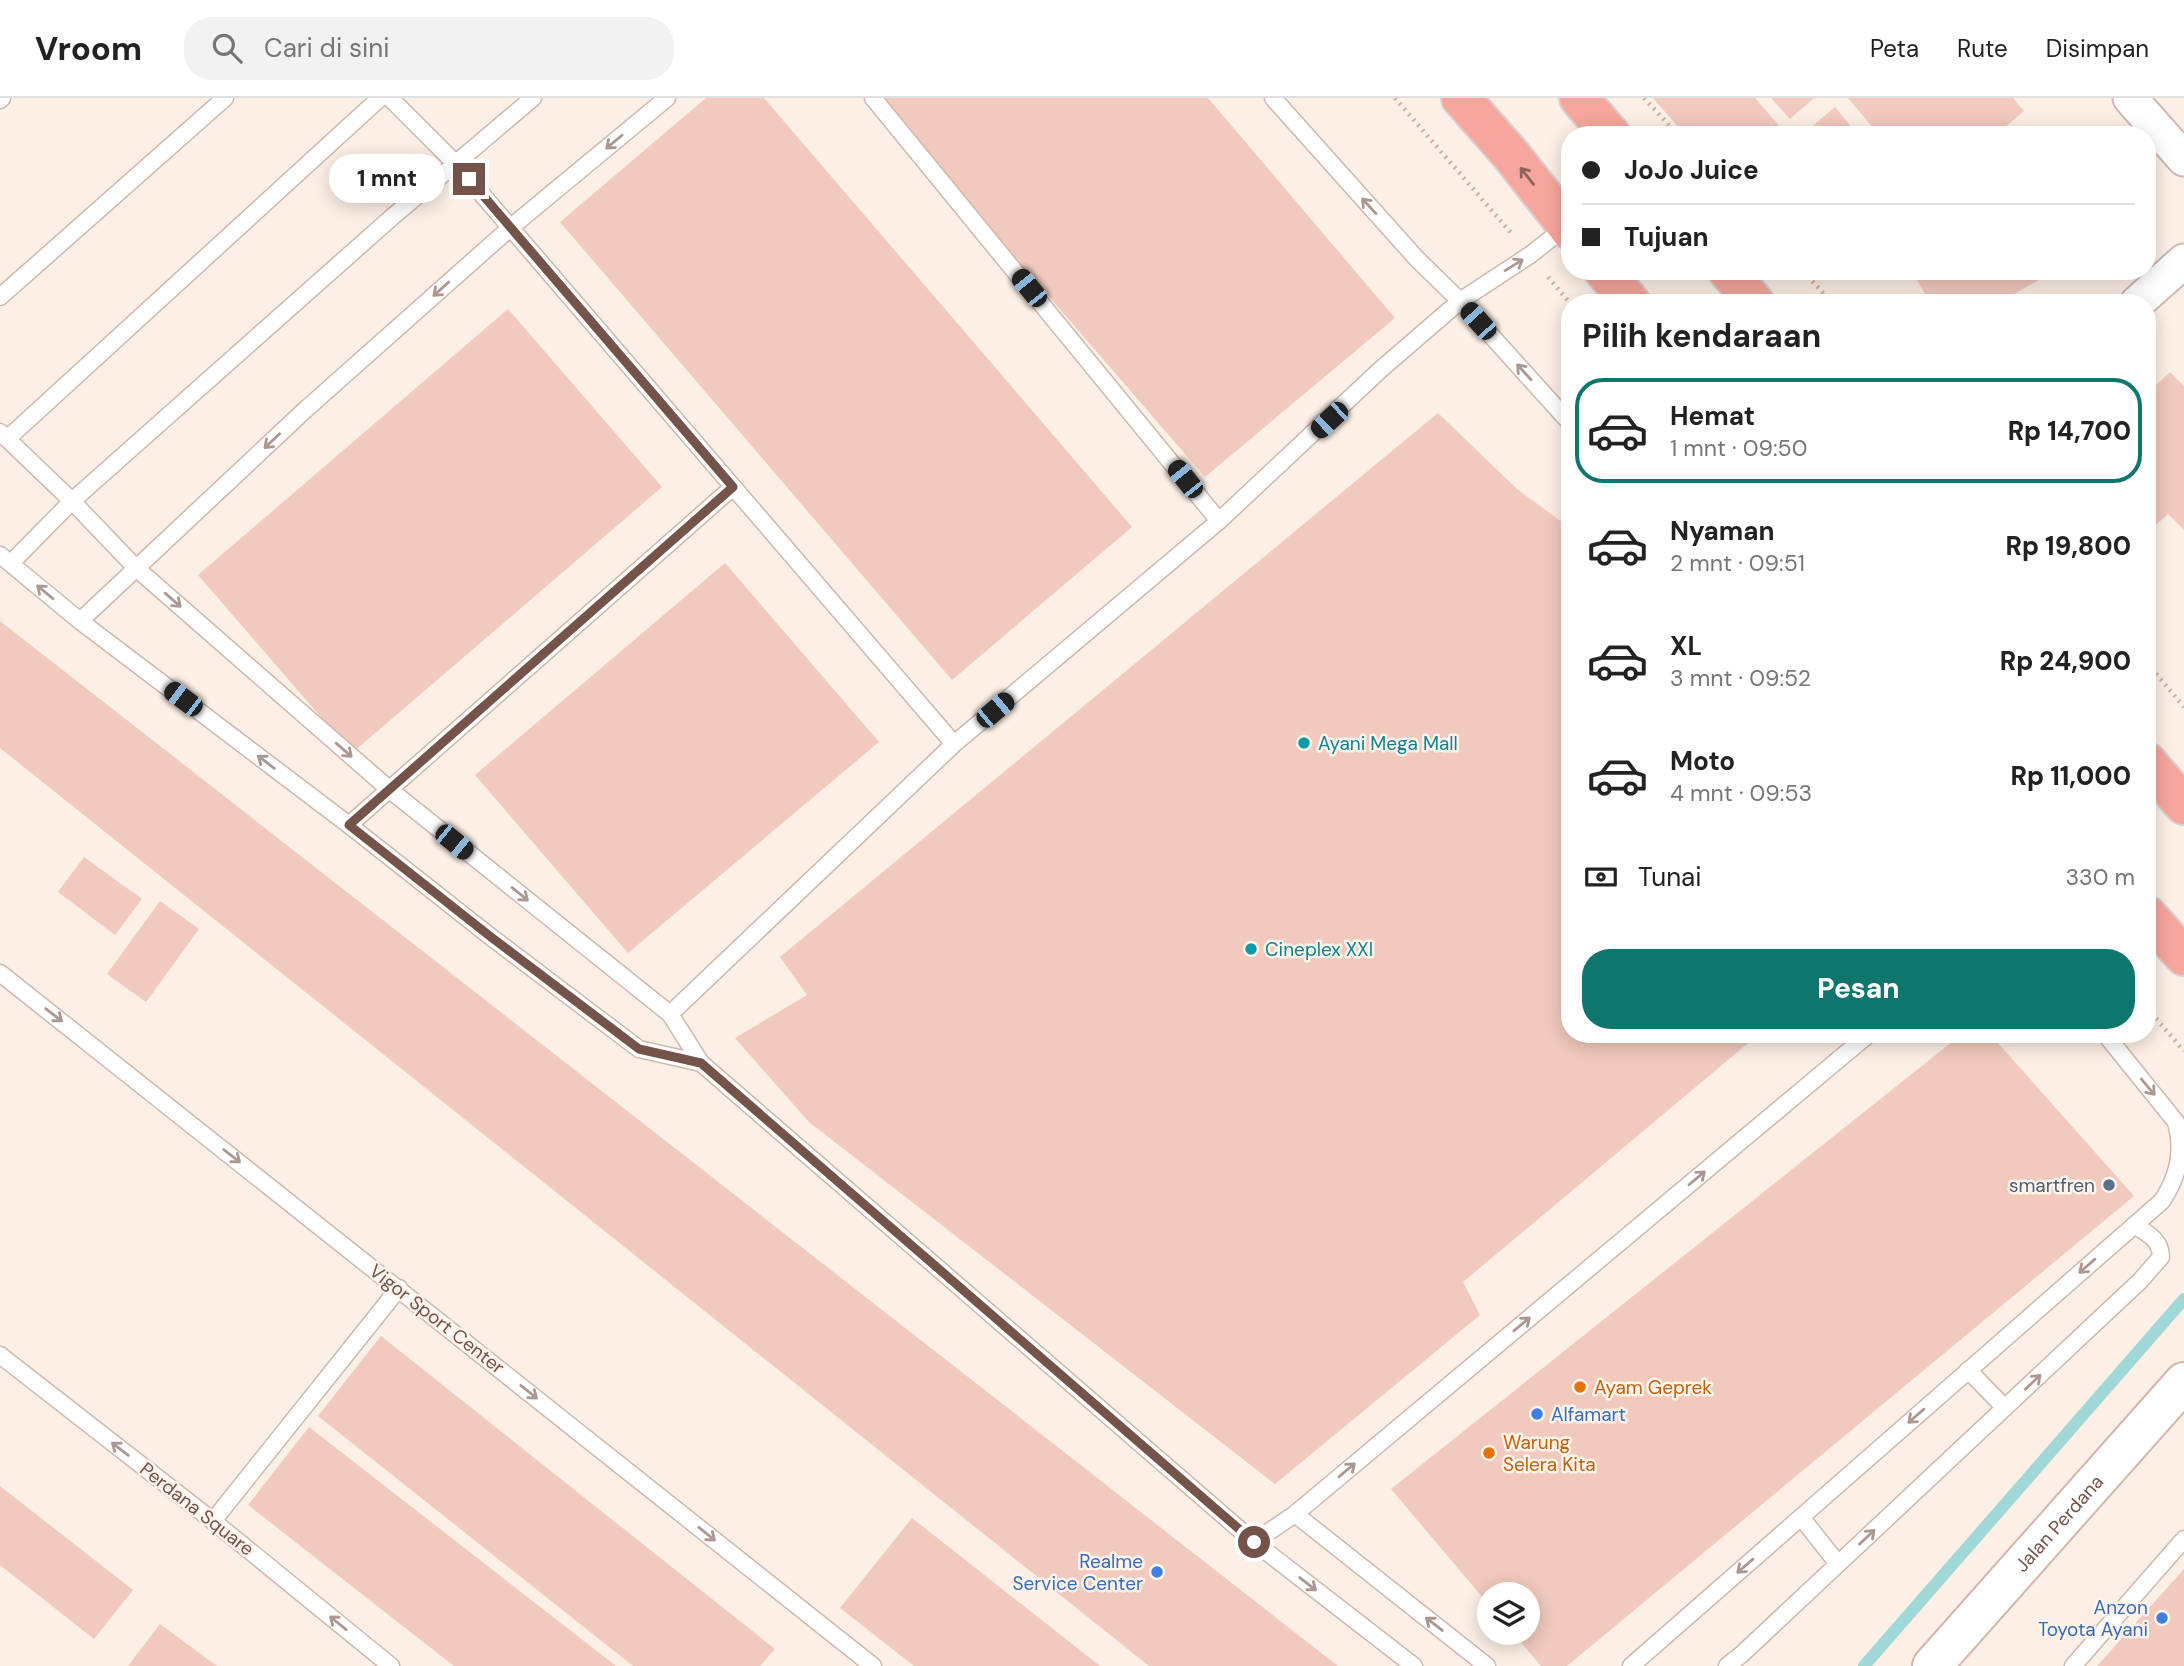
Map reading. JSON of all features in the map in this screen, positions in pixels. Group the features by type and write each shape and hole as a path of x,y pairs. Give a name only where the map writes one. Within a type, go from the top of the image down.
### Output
{"highway":[{"path":"1461,98 1561,219"},
{"path":"1580,98 1603,126"},
{"path":"1612,280 1623,294"},
{"path":"1736,280 1747,294"},
{"path":"2156,772 2184,805"},
{"path":"2156,925 2184,956"}],"street":[{"path":"2130,98 2155,126"},
{"path":"2156,127 2184,159"},
{"path":"2147,294 2184,261"},
{"name":"Jalan Perdana","path":"1932,1666 2184,1382"}],"lane":[{"path":"0,297 225,98"},
{"path":"380,98 4,435 136,568 390,790 670,1014 701,1063 1254,1542 1414,1666"},
{"path":"390,98 455,163 954,744"},
{"path":"533,98 391,218 5,559 80,621 639,1049 701,1063"},
{"path":"80,621 305,410 510,228 667,98"},
{"path":"873,98 1219,521"},
{"path":"1273,98 1417,260 1460,301 1561,413"},
{"path":"670,1014 954,744 1219,521 1380,370 1460,301 1561,233"},
{"path":"349,825 733,487"},
{"name":"Vigor Sport Center","path":"0,973 873,1666"},
{"path":"1254,1542 1295,1514 1858,1043"},
{"path":"1632,1666 2162,1200 2173,1184 2179,1167 2179,1131 2172,1115 2112,1043"},
{"path":"1727,1666 2140,1281 2161,1257 2161,1250 2151,1235 2134,1226"},
{"path":"213,1521 399,1289"},
{"name":"Perdana Square","path":"0,1355 213,1521 391,1666"},
{"path":"1968,1370 2005,1408"},
{"path":"1295,1514 1487,1666"},
{"path":"1801,1517 1839,1564"},
{"path":"2073,1666 2184,1539"}],"path":[{"path":"1395,98 1530,255"},
{"path":"1644,98 1670,126"},
{"path":"1811,280 1824,294"},
{"path":"2156,673 2184,706"},
{"path":"2156,1018 2184,1051"}],"building":[{"path":"706,98 764,98 1132,527 952,680 560,222"},
{"path":"877,98 1208,98 1395,318 1205,477"},
{"path":"1653,98 1755,98 1779,126 1677,126"},
{"path":"1771,98 1814,98 1790,119"},
{"path":"1848,98 2013,98 2024,111 2006,126 1871,126"},
{"path":"1835,107 1851,126 1813,126"},
{"path":"1917,280 2039,280 2014,294 1925,294"},
{"path":"508,309 662,487 352,753 198,575"},
{"path":"2170,372 2184,386 2184,530 2168,514 2156,525 2156,385"},
{"name":"Ayani Mega Mall","path":"1438,413 1517,489 1561,521 1561,1043 1748,1043 1463,1282 1480,1315 1275,1484 809,1122 735,1038 807,995 780,957"},
{"path":"725,563 879,742 628,953 475,775"},
{"path":"0,621 1338,1666 1149,1666 0,748"},
{"path":"84,857 142,899 115,935 58,892"},
{"path":"160,901 199,929 146,1002 107,974"},
{"path":"1951,1043 1998,1043 2134,1196 1567,1666 1541,1666 1523,1645 1540,1645 1540,1582 1477,1582 1477,1591 1391,1489"},
{"path":"381,1336 775,1649 760,1666 633,1666 318,1416"},
{"path":"309,1427 616,1666 454,1666 248,1505"},
{"path":"0,1486 133,1590 94,1639 0,1565"},
{"path":"912,1518 1100,1666 914,1666 840,1608"},
{"name":"Anzon Toyota Ayani","path":"2184,1569 2184,1666 2097,1666"},
{"path":"160,1624 217,1666 128,1666"}],"waterway":[{"path":"1864,1666 2184,1299"}],"place":[{"name":"Ayani Mega Mall","path":"1304,743"},
{"name":"Cineplex XXI","path":"1251,949"},
{"name":"smartfren","path":"2109,1185"},
{"name":"Ayam Geprek","path":"1580,1387"},
{"name":"Alfamart","path":"1537,1414"},
{"name":"Warung Selera Kita","path":"1489,1453"},
{"name":"Realme Service Center","path":"1157,1572"},
{"name":"Anzon Toyota Ayani","path":"2162,1618"}],"route":[{"path":"469,179 733,487 349,825 639,1049 701,1063 1254,1542"}]}
